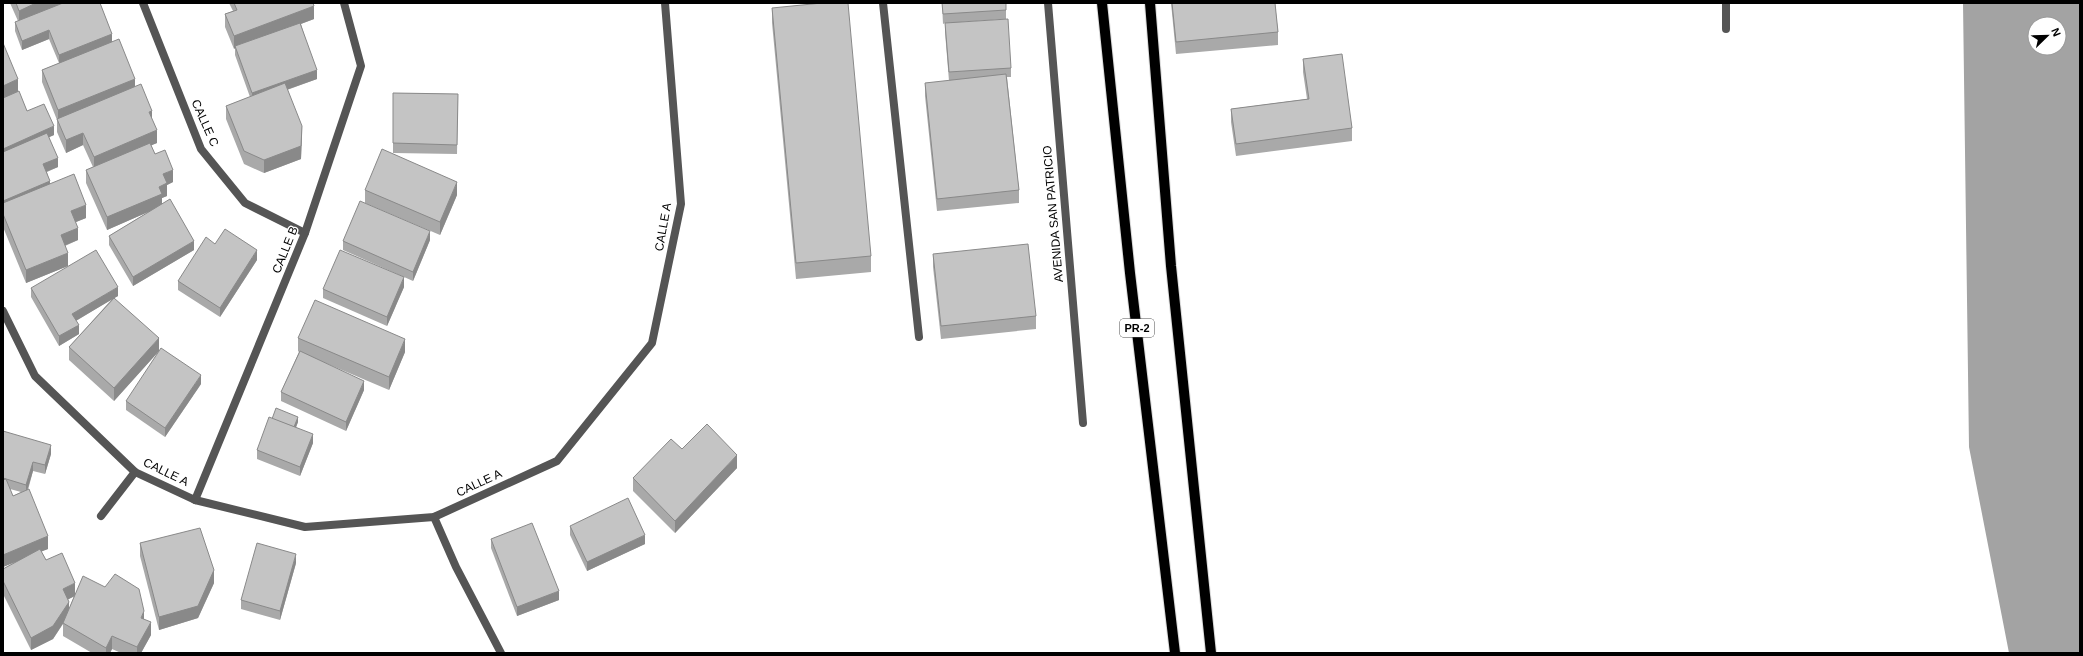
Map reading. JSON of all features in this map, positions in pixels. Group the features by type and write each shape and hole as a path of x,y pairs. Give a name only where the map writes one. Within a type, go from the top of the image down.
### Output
{"main road":[{"name":"PR-2","path":"1102,3 1130,273 1175,653"},
{"path":"1150,3 1171,266 1211,653"}],"street":[{"name":"CALLE C","path":"143,3 201,149 244,203 305,233"},
{"name":"CALLE B","path":"195,500 305,233 361,66 344,3"},
{"name":"CALLE A","path":"3,311 35,376 136,472 195,500 305,527 434,517 557,461 652,343 681,204 665,3"},
{"path":"883,3 919,337"},
{"name":"AVENIDA SAN PATRICIO","path":"1048,3 1083,423"},
{"path":"1726,3 1726,29"},
{"path":"101,516 136,472"},
{"path":"434,517 456,567 501,653"}],"shaded area":[{"path":"1963,3 2080,3 2080,653 2009,653 1969,447"}],"building":[{"path":"16,3 36,3 19,11"},
{"path":"63,3 100,3 112,34 59,55 49,30 22,41 15,22"},
{"path":"234,3 313,3 314,6 234,36 225,14 237,10"},
{"path":"822,3 848,3 871,256 796,263 772,8"},
{"path":"942,3 1006,3 1006,10 943,14"},
{"path":"1172,3 1275,3 1278,32 1176,42"},
{"path":"1008,19 1011,68 949,72 945,23"},
{"path":"300,23 317,70 252,93 235,46"},
{"path":"119,39 135,79 58,110 42,70"},
{"path":"3,43 18,79 3,86"},
{"path":"1342,54 1352,128 1236,144 1231,109 1309,99 1303,59"},
{"path":"1006,74 1019,190 937,199 925,83"},
{"path":"285,83 302,126 301,146 264,160 244,151 226,106"},
{"path":"141,84 152,111 149,112 157,130 94,157 83,133 66,140 57,119"},
{"path":"19,91 27,111 44,104 54,126 3,149 3,98"},
{"path":"393,93 458,94 457,145 393,143"},
{"path":"47,133 58,158 43,164 50,181 3,201 3,152"},
{"path":"150,143 155,154 165,150 173,170 163,174 167,183 159,187 162,194 107,217 86,170"},
{"path":"382,149 457,182 440,222 365,190"},
{"path":"74,174 86,205 71,211 78,228 61,235 68,253 26,270 3,214 3,203"},
{"path":"170,199 194,241 133,277 109,236"},
{"path":"360,201 430,231 413,272 343,241"},
{"path":"225,229 257,250 220,308 178,281 206,237 215,244"},
{"path":"1028,244 1036,316 941,326 933,254"},
{"path":"96,250 118,287 72,314 79,325 59,336 31,288"},
{"path":"340,250 404,277 387,317 323,289"},
{"path":"114,298 159,338 114,388 69,347"},
{"path":"315,300 405,339 389,377 298,338"},
{"path":"161,348 201,375 165,428 126,401"},
{"path":"300,351 364,381 346,422 281,392"},
{"path":"276,408 298,417 294,427 272,419"},
{"path":"269,417 313,434 300,467 257,450"},
{"path":"707,424 737,455 675,521 633,478 671,439 682,449"},
{"path":"3,431 51,445 45,465 33,462 26,485 3,478"},
{"path":"6,479 13,496 29,489 48,536 3,555 3,480"},
{"path":"628,498 645,535 587,562 570,526"},
{"path":"532,523 559,591 517,607 491,539"},
{"path":"200,528 214,570 198,606 159,617 140,543"},
{"path":"257,543 296,554 280,611 241,600"},
{"path":"40,549 46,560 62,553 75,583 63,589 69,602 53,626 31,638 3,581 3,569"},
{"path":"115,574 139,589 144,611 141,618 151,622 137,647 112,636 106,648 63,623 83,576 105,587"}]}
